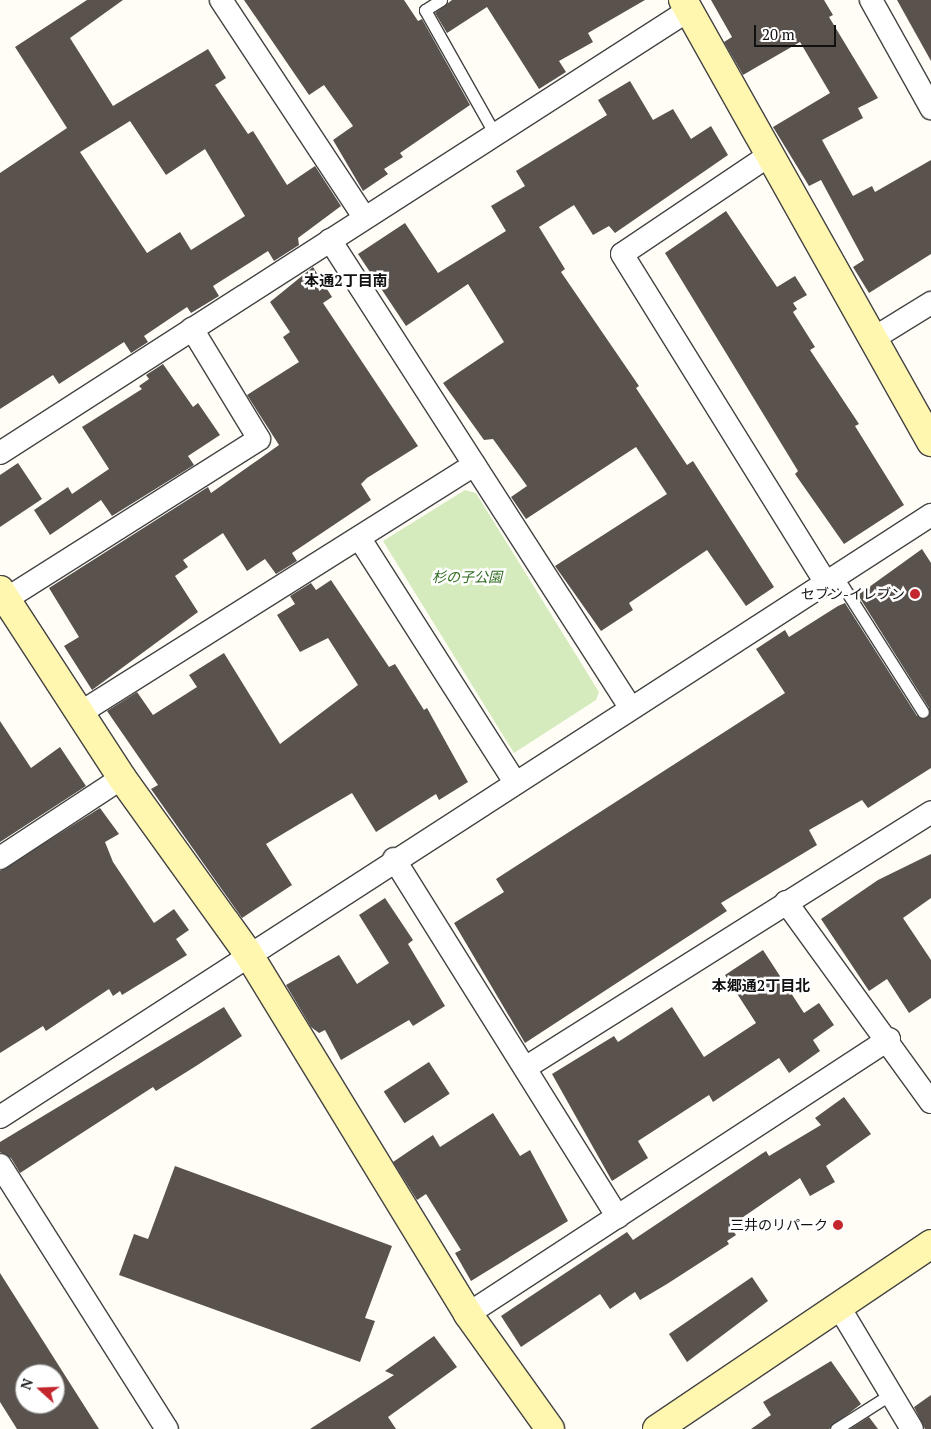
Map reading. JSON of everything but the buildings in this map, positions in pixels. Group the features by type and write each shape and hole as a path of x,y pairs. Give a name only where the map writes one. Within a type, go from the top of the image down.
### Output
{"street":[{"path":"220,0 364,217"},
{"path":"871,0 931,108"},
{"path":"0,453 495,134 686,5 931,442"},
{"path":"771,154 622,254 831,579"},
{"path":"330,240 630,707"},
{"path":"874,338 931,303"},
{"path":"192,329 259,439 3,595 122,778 249,955 468,1314 550,1429"},
{"path":"80,713 360,539 474,465"},
{"path":"0,1116 394,859 931,514"},
{"path":"360,539 515,782"},
{"path":"0,858 122,778"},
{"path":"525,1068 931,812"},
{"path":"394,859 618,1217"},
{"path":"786,902 889,1039 931,1102"},
{"path":"468,1314 889,1039"},
{"path":"0,1165 166,1429"},
{"path":"657,1429 931,1244"},
{"path":"838,1307 912,1429"}],"lane":[{"path":"440,0 425,10 495,134"},
{"path":"831,579 923,712"},
{"path":"836,1429 891,1394"}],"green space":[{"name":"杉の子公園","path":"465,490 476,493 599,692 596,700 514,753 383,541"}],"place":[{"name":"セブン-イレブン","path":"915,594"},
{"name":"三井のリパーク","path":"838,1225"}],"district":[{"name":"本通2丁目南","path":"346,281"},
{"name":"本郷通2丁目北","path":"761,986"}]}
